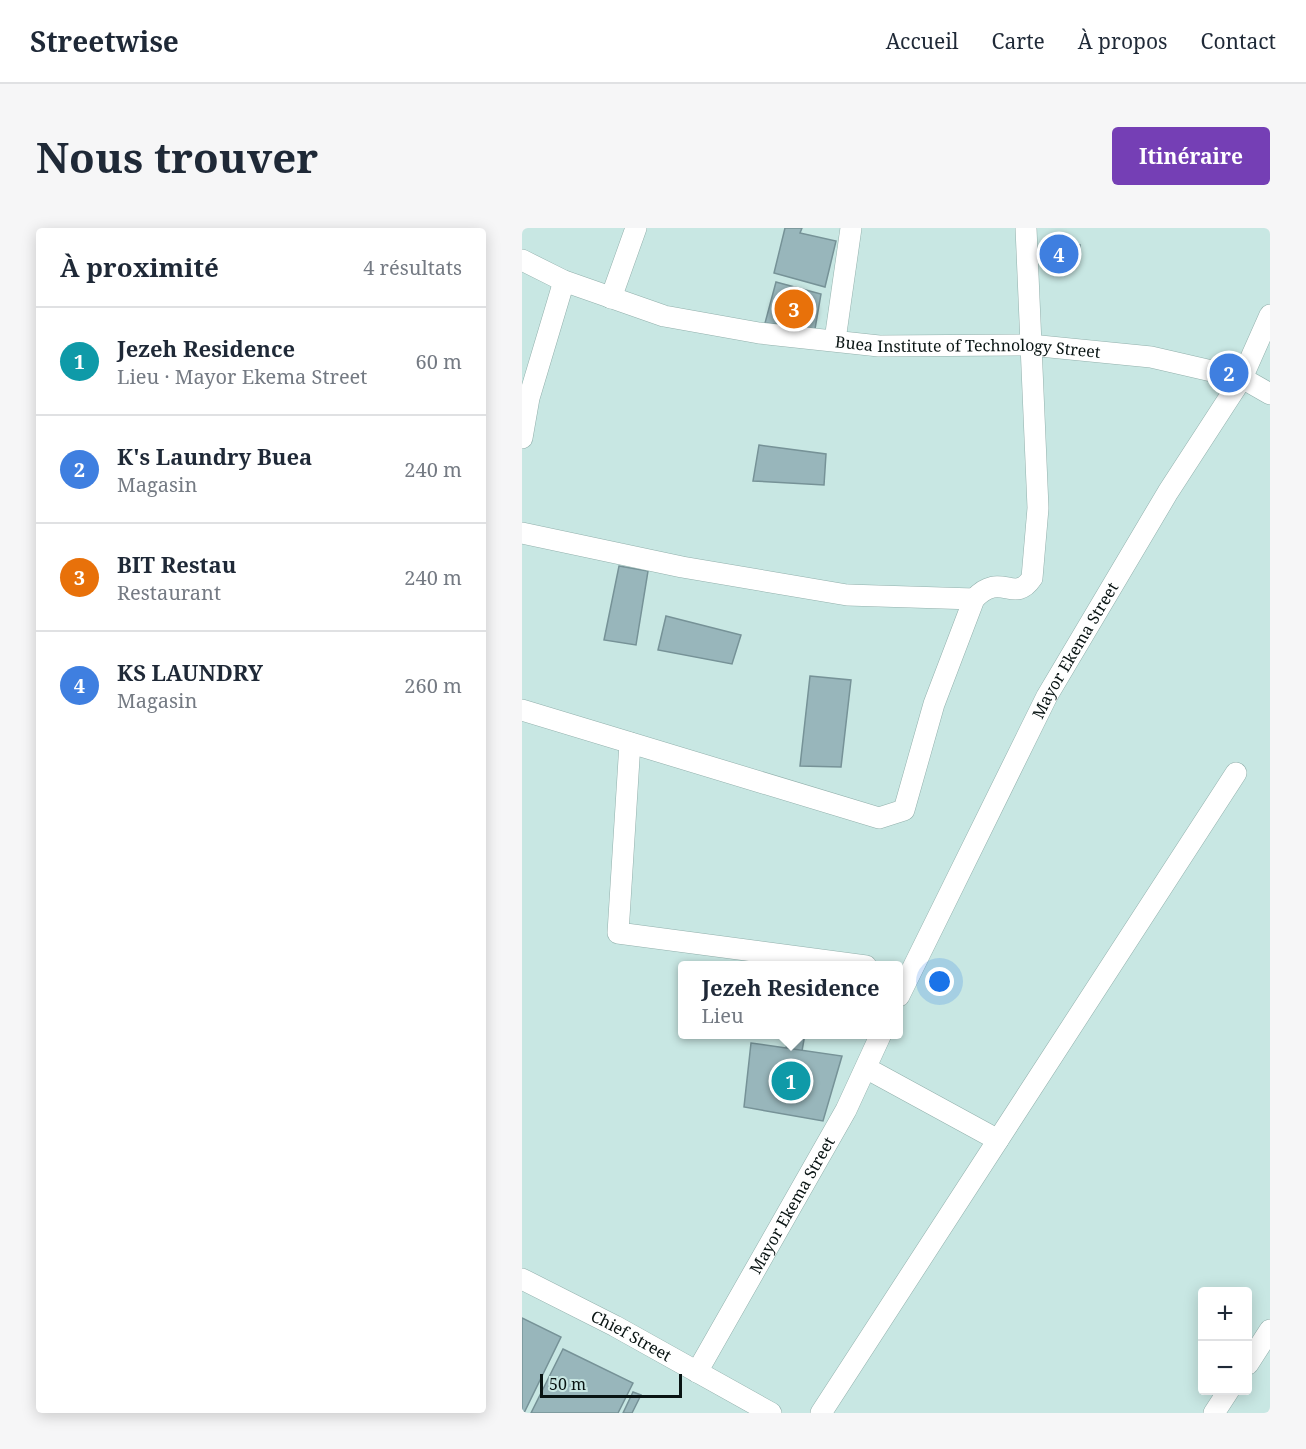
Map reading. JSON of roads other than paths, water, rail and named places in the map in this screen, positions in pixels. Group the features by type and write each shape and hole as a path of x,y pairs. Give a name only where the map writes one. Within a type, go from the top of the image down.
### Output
{"street":[{"path":"611,298 636,228"},
{"path":"835,340 851,228"},
{"path":"522,710 879,818 904,810 934,704 974,600 982,591 993,585 1019,590 1026,587 1032,578 1038,508 1029,345 1026,228"},
{"name":"Buea Institute of Technology Street","path":"522,260 564,281 664,316 759,333 879,346 1029,345 1151,357 1242,378 1270,394"},
{"path":"522,438 529,398 564,281"},
{"name":"Mayor Ekema Street","path":"905,970 1047,696 1168,492 1242,378 1270,315"},
{"path":"522,533 682,567 836,593 974,600"},
{"path":"630,743 618,933 828,961"},
{"path":"821,1413 1236,773"},
{"name":"Mayor Ekema Street","path":"697,1372 846,1110 879,1039"},
{"path":"866,1068 998,1140"},
{"name":"Chief Street","path":"522,1279 771,1413"},
{"path":"1252,1358 1270,1330"},
{"path":"1214,1413 1227,1395"}],"place":[{"name":"KS LAUNDRY","path":"1059,254"},
{"name":"BIT Restau","path":"794,309"},
{"name":"K's Laundry Buea","path":"1229,373"},
{"name":"Jezeh Residence","path":"791,1081"}]}
